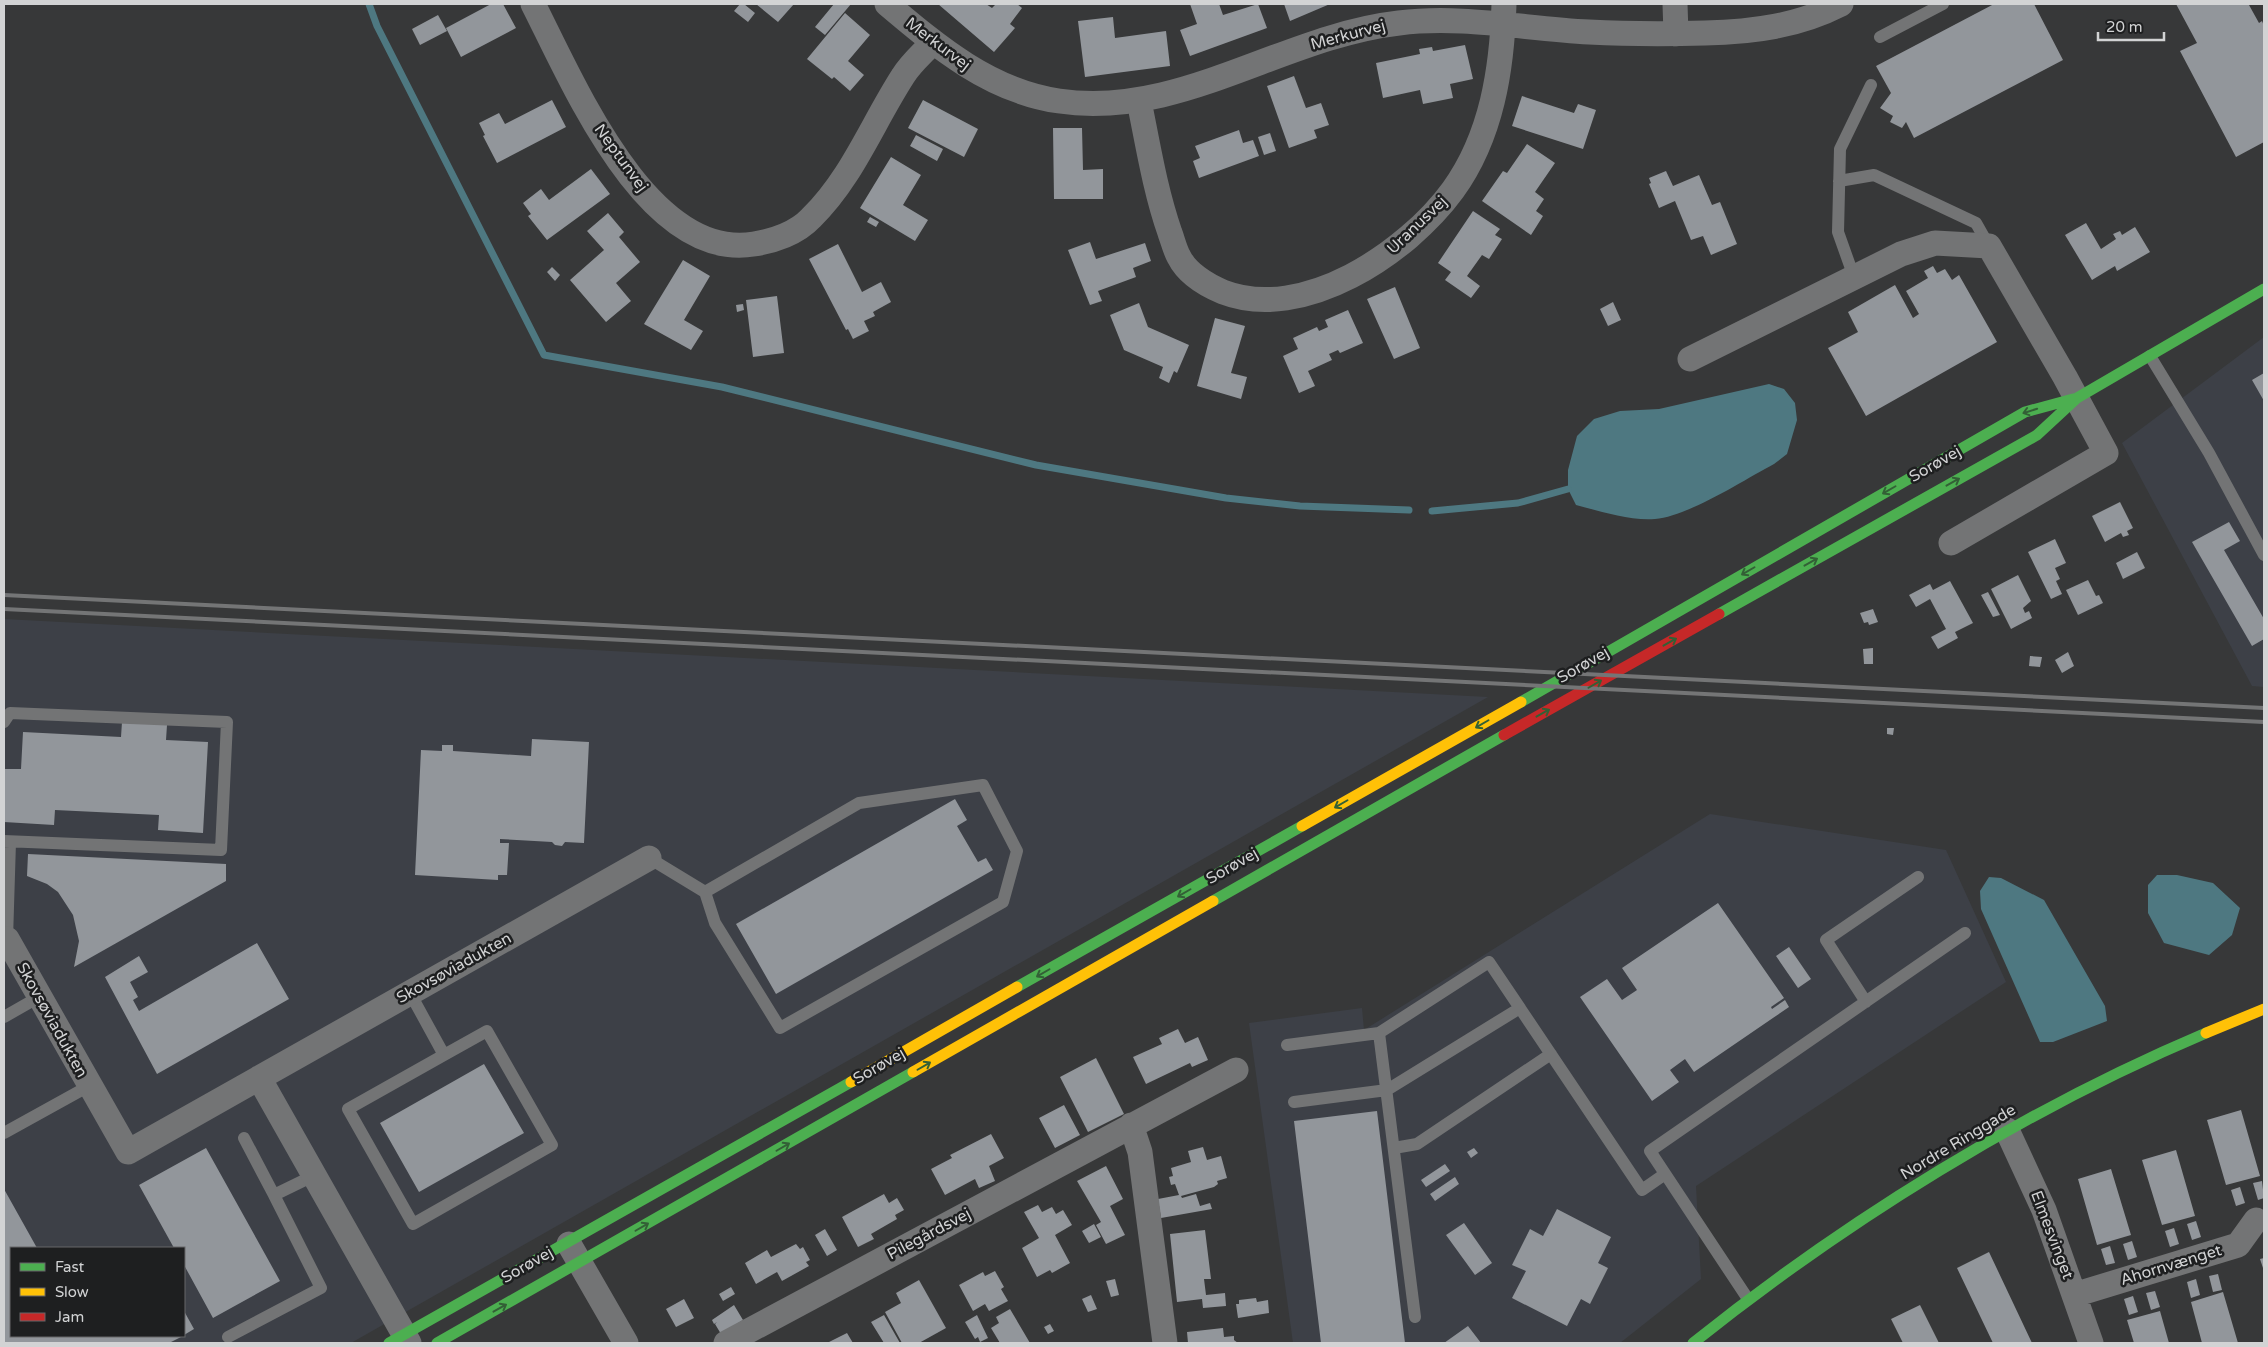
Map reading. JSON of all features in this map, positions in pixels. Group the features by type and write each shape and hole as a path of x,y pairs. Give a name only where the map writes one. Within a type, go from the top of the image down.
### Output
{"street":[{"name":"Neptunvej","path":"533,4 600,134 636,185 678,223 708,241 742,246 774,241 810,220 841,185 904,74 932,42"},
{"name":"Merkurvej","path":"887,4 932,42 982,76 1019,92 1060,102 1102,103 1139,100 1180,91 1322,40 1362,29 1400,22 1436,21 1504,14 1589,32 1676,34 1748,32 1794,23 1841,4"},
{"path":"1675,4 1676,34"},
{"name":"Uranusvej","path":"1139,100 1161,207 1179,258 1192,273 1210,287 1234,296 1269,300 1290,296 1332,284 1353,275 1390,254 1425,222 1453,189 1482,138 1498,80 1504,14"},
{"path":"1690,359 1901,254 1935,243 1990,246 2077,398 2106,453 1951,543"},
{"name":"Sorøvej","path":"401,1340 574,1252 1564,702 2037,435 2077,398 2264,289"},
{"name":"Sorøvej","path":"438,1343 574,1252 1586,663 2025,412 2077,398"},
{"name":"Skovsøviadukten","path":"5,938 128,1152 649,858"},
{"name":"Nordre Ringgade","path":"1693,1343 1748,1299 1845,1231 2007,1130 2150,1057 2264,1009"},
{"name":"Pilegårdsvej","path":"726,1343 1236,1070"},
{"path":"259,1078 401,1340"},
{"path":"1132,1125 1140,1152 1165,1343"},
{"name":"Elmesvinget","path":"2007,1130 2044,1210 2091,1343"},
{"name":"Ahornvænget","path":"2074,1295 2238,1245 2256,1220"},
{"path":"574,1252 626,1343"}],"lane":[{"path":"1880,37 1943,4"},
{"path":"1854,277 1838,232 1840,149 1871,85"},
{"path":"1839,181 1874,176 1976,223 1990,246"},
{"path":"2150,356 2209,453 2264,555"},
{"path":"4,722 10,713 226,722 221,850 7,841 5,938"},
{"path":"649,858 705,892 715,922 780,1028 1003,902 1017,850 983,785 859,803 705,892"},
{"path":"1866,1002 1826,940 1918,877"},
{"path":"1748,1299 1650,1150 1965,933"},
{"path":"1287,1045 1379,1033 1489,962 1642,1190 1665,1174"},
{"path":"410,993 444,1055"},
{"path":"4,1017 40,997"},
{"path":"1294,1102 1387,1090 1520,1008"},
{"path":"488,1031 552,1145 413,1224 348,1109 444,1055 488,1031"},
{"path":"1379,1033 1415,1317"},
{"path":"1394,1148 1417,1144 1551,1054"},
{"path":"4,1133 89,1086"},
{"path":"228,1337 321,1288 244,1138"},
{"path":"274,1195 313,1176"}],"shaded area":[{"path":"2264,337 2264,687 2252,686 2122,443"},
{"path":"4,619 1488,697 351,1343 4,1343"},
{"path":"1710,814 1946,850 2006,982 1696,1186 1701,1279 1620,1343 1293,1343 1249,1023 1362,1008 1364,1030"}],"water":[{"path":"1769,384 1784,389 1795,403 1797,420 1787,454 1774,464 1699,505 1683,512 1655,519 1615,515 1576,505 1568,489 1568,470 1577,436 1594,419 1620,411 1659,409"},
{"path":"2157,875 2177,875 2213,883 2240,908 2232,935 2209,955 2164,943 2148,913 2148,885"},
{"path":"1989,877 2001,878 2044,900 2105,1006 2107,1021 2053,1042 2040,1042 1981,909 1980,891"}],"building":[{"path":"491,4 503,4 516,28 461,57 446,28"},
{"path":"740,4 744,4 755,13 748,22 734,11"},
{"path":"756,4 794,4 778,22"},
{"path":"834,4 851,4 825,35 815,27"},
{"path":"938,4 986,4 992,8 996,4 1017,4 1022,8 1010,24 1015,28 994,52"},
{"path":"1190,4 1219,4 1223,15 1258,4 1267,28 1190,56 1180,30 1197,24"},
{"path":"1284,4 1330,4 1290,21"},
{"path":"1994,4 2034,4 2063,60 1914,138 1906,122 1902,128 1890,122 1893,116 1880,108 1891,93 1876,66"},
{"path":"2176,4 2252,4 2249,5 2259,23 2262,21 2264,26 2264,142 2236,157 2180,51 2197,43"},
{"path":"845,13 870,35 848,61 864,75 850,91 834,77 832,79 807,59"},
{"path":"438,15 447,31 420,45 412,29"},
{"path":"1113,17 1115,38 1166,31 1170,66 1085,77 1078,21"},
{"path":"1465,45 1473,79 1450,84 1453,98 1423,104 1420,90 1383,98 1376,63 1420,54 1419,49 1432,47 1433,51"},
{"path":"1294,76 1306,108 1321,103 1329,125 1314,130 1317,138 1289,148 1267,86"},
{"path":"1522,96 1574,113 1578,104 1596,110 1583,149 1512,126"},
{"path":"552,100 566,127 497,163 483,136 485,135 479,123 499,113 505,124"},
{"path":"923,100 978,129 964,157 908,128"},
{"path":"1053,128 1082,128 1083,170 1103,169 1103,199 1054,199"},
{"path":"1239,130 1243,143 1253,140 1259,156 1199,178 1193,161 1200,158 1195,146"},
{"path":"1270,133 1276,151 1264,155 1258,137"},
{"path":"916,135 943,149 937,161 910,146"},
{"path":"1527,144 1555,163 1535,192 1544,199 1536,211 1543,216 1531,235 1482,201 1503,171 1507,173"},
{"path":"891,157 921,175 903,205 928,220 915,241 860,208"},
{"path":"591,169 610,194 547,240 528,216 531,214 523,203 541,189 549,200"},
{"path":"1666,171 1673,186 1699,175 1712,205 1720,202 1737,244 1711,255 1703,236 1691,240 1675,201 1659,208 1649,184 1651,183 1649,178"},
{"path":"1473,211 1500,229 1495,235 1502,239 1489,259 1482,255 1467,276 1480,286 1471,298 1445,280 1451,272 1438,263"},
{"path":"608,213 624,232 619,237 640,262 616,283 631,301 606,322 570,280 604,250 587,231"},
{"path":"870,217 879,222 876,227 867,222"},
{"path":"2086,223 2101,249 2116,239 2113,234 2120,231 2122,235 2135,227 2150,252 2117,271 2115,266 2092,280 2065,235"},
{"path":"1090,242 1096,259 1145,243 1151,261 1133,268 1136,277 1098,291 1102,301 1090,305 1068,250"},
{"path":"838,244 862,292 881,282 891,302 873,312 875,316 864,321 869,331 853,339 848,329 846,330 809,259"},
{"path":"683,260 710,276 684,320 703,331 691,350 644,324"},
{"path":"1933,266 1937,273 1945,269 1952,280 1959,275 1997,342 1866,416 1828,348 1858,332 1848,312 1895,285 1913,318 1919,314 1906,291 1928,278 1924,271"},
{"path":"552,267 560,275 555,281 547,272"},
{"path":"1395,287 1420,348 1394,359 1367,299"},
{"path":"777,296 784,353 753,357 746,300"},
{"path":"1613,302 1621,320 1608,326 1600,309"},
{"path":"1139,303 1148,327 1189,345 1177,373 1174,371 1169,383 1159,378 1163,367 1124,350 1110,315"},
{"path":"743,304 744,310 737,312 736,305"},
{"path":"1348,310 1363,343 1340,353 1338,350 1329,354 1332,360 1308,371 1315,386 1299,393 1283,356 1298,349 1293,338 1317,327 1319,331 1328,327 1325,320"},
{"path":"1215,318 1245,326 1231,373 1247,377 1241,399 1197,386"},
{"path":"2264,373 2264,401 2252,380"},
{"path":"2120,502 2133,528 2127,531 2129,535 2123,537 2121,533 2105,542 2092,516"},
{"path":"2229,522 2240,541 2224,550 2264,619 2264,639 2252,646 2192,542"},
{"path":"2055,539 2066,563 2055,568 2060,579 2056,581 2062,594 2051,599 2028,552"},
{"path":"2137,552 2145,568 2123,579 2116,563"},
{"path":"2018,575 2031,601 2023,608 2025,613 2029,611 2032,618 2011,629 1991,589"},
{"path":"2088,580 2096,596 2099,595 2103,603 2078,615 2066,590"},
{"path":"1950,581 1973,623 1955,632 1958,638 1938,649 1931,637 1946,629 1930,599 1916,607 1909,595 1930,584 1933,590"},
{"path":"1988,592 2000,615 1993,617 1981,595"},
{"path":"1873,609 1878,622 1869,625 1868,622 1864,623 1860,613"},
{"path":"1873,648 1873,664 1864,664 1863,649"},
{"path":"2068,652 2074,666 2062,673 2055,660"},
{"path":"2030,656 2042,657 2040,667 2029,666"},
{"path":"122,722 167,725 166,740 208,742 203,833 158,830 159,815 55,810 54,825 4,822 4,769 21,769 23,732 121,737"},
{"path":"1887,728 1894,728 1893,735 1887,734"},
{"path":"532,739 589,742 584,843 565,842 562,846 555,845 552,842 500,839 500,843 509,843 507,875 498,875 498,880 415,875 421,750 442,751 442,745 453,745 453,751 531,756"},
{"path":"955,799 967,820 957,826 978,862 986,858 993,870 776,994 736,924"},
{"path":"28,854 226,864 226,881 74,967 79,941 73,915 58,892 47,884 27,876"},
{"path":"1718,903 1784,998 1771,1007 1772,1009 1785,1000 1789,1007 1694,1072 1685,1059 1670,1070 1679,1082 1652,1101 1580,997 1607,979 1622,1000 1637,990 1622,968"},
{"path":"257,943 289,999 157,1074 105,977 139,956 148,972 130,982 138,997 133,1000 139,1011"},
{"path":"1789,947 1811,979 1798,988 1776,956"},
{"path":"1178,1029 1185,1043 1198,1037 1208,1060 1192,1067 1190,1063 1146,1084 1133,1057 1162,1044 1159,1038"},
{"path":"1096,1058 1124,1114 1088,1132 1060,1077"},
{"path":"484,1064 524,1133 419,1192 380,1123"},
{"path":"1064,1105 1080,1135 1055,1148 1039,1118"},
{"path":"2241,1110 2260,1176 2226,1185 2207,1120"},
{"path":"1377,1111 1405,1343 1321,1343 1294,1121"},
{"path":"991,1134 1004,1158 989,1166 995,1181 979,1188 975,1179 945,1195 931,1169 952,1158 950,1155"},
{"path":"1203,1147 1207,1160 1221,1156 1227,1178 1217,1181 1218,1184 1214,1187 1181,1196 1182,1198 1196,1194 1200,1206 1210,1203 1212,1209 1161,1218 1158,1199 1179,1195 1175,1184 1171,1185 1169,1177 1173,1176 1171,1168 1191,1162 1188,1151"},
{"path":"206,1148 280,1281 213,1318 185,1267 185,1247 173,1247 139,1185"},
{"path":"1474,1148 1478,1153 1471,1158 1467,1152"},
{"path":"2176,1150 2195,1216 2162,1225 2142,1160"},
{"path":"1445,1164 1450,1171 1426,1187 1421,1180"},
{"path":"1106,1166 1123,1199 1110,1206 1125,1235 1106,1244 1096,1225 1101,1222 1077,1181"},
{"path":"2111,1169 2131,1235 2097,1245 2078,1179"},
{"path":"1455,1177 1459,1184 1435,1201 1430,1194"},
{"path":"2262,1181 2264,1198 2258,1200 2253,1183"},
{"path":"2240,1187 2245,1203 2236,1206 2231,1190"},
{"path":"4,1189 36,1247 10,1247 10,1337 181,1337 169,1343 4,1343"},
{"path":"884,1194 889,1203 897,1198 904,1210 895,1215 897,1219 871,1234 874,1239 858,1247 842,1217"},
{"path":"1038,1205 1042,1212 1052,1207 1056,1214 1063,1210 1072,1225 1055,1235 1070,1263 1052,1273 1050,1270 1037,1277 1022,1248 1039,1238 1024,1212"},
{"path":"1557,1209 1611,1237 1598,1263 1608,1268 1590,1304 1581,1299 1567,1326 1512,1298 1526,1271 1512,1265 1530,1229 1543,1236"},
{"path":"2196,1221 2201,1237 2192,1240 2187,1224"},
{"path":"1464,1223 1492,1263 1475,1275 1446,1235"},
{"path":"1094,1224 1101,1237 1089,1243 1082,1231"},
{"path":"2174,1228 2179,1244 2170,1247 2165,1231"},
{"path":"825,1229 837,1250 827,1256 815,1235"},
{"path":"1205,1230 1211,1279 1204,1279 1206,1295 1225,1293 1226,1306 1203,1308 1202,1299 1177,1302 1170,1234"},
{"path":"2132,1241 2137,1257 2128,1260 2123,1244"},
{"path":"796,1244 800,1249 803,1247 810,1260 806,1262 809,1266 782,1281 777,1272 756,1284 745,1263 767,1250 771,1257"},
{"path":"2110,1246 2115,1263 2106,1265 2101,1249"},
{"path":"1989,1252 2032,1343 1993,1343 1957,1268"},
{"path":"2264,1258 2264,1271 2260,1259"},
{"path":"995,1271 1004,1287 1001,1289 1008,1301 989,1311 985,1304 973,1311 959,1285 983,1272 985,1276"},
{"path":"2218,1274 2222,1290 2213,1292 2209,1276"},
{"path":"1115,1279 1119,1295 1111,1297 1106,1281"},
{"path":"2196,1279 2200,1295 2191,1298 2187,1282"},
{"path":"919,1280 946,1328 919,1343 902,1343 885,1312 901,1303 896,1293"},
{"path":"731,1287 735,1294 723,1301 719,1294"},
{"path":"2155,1291 2160,1307 2151,1310 2146,1293"},
{"path":"2223,1292 2238,1343 2202,1343 2191,1302"},
{"path":"1091,1295 1097,1309 1088,1312 1082,1299"},
{"path":"2133,1296 2138,1312 2129,1315 2124,1299"},
{"path":"1256,1298 1257,1302 1268,1300 1269,1313 1238,1318 1236,1304 1239,1304 1239,1300"},
{"path":"684,1299 694,1318 676,1327 666,1309"},
{"path":"734,1305 743,1320 721,1334 715,1324 717,1322 714,1324 712,1320"},
{"path":"1920,1305 1939,1343 1903,1343 1891,1319"},
{"path":"1010,1309 1030,1343 1000,1343 991,1328 999,1323 996,1317"},
{"path":"2160,1311 2169,1343 2134,1343 2127,1320"},
{"path":"185,1313 194,1329 185,1334"},
{"path":"884,1315 900,1343 884,1343 871,1322"},
{"path":"977,1315 988,1338 980,1342 978,1337 975,1339 965,1322"},
{"path":"1050,1324 1054,1331 1048,1334 1044,1327"},
{"path":"1468,1326 1481,1343 1444,1343"},
{"path":"1223,1328 1224,1337 1234,1336 1234,1340 1238,1343 1188,1343 1187,1332"},
{"path":"847,1333 853,1343 827,1343"}],"waterway":[{"path":"369,4 377,26 544,355 722,387 1036,465 1226,498 1300,506 1409,510"},
{"path":"1432,511 1518,503 1568,489"}],"railway":[{"path":"4,595 2264,708"},
{"path":"4,609 2264,722"}],"traffic: fast":[{"path":"1719,614 2037,435 2077,398 2264,289"},
{"path":"1521,702 2025,412 2073,399"},
{"path":"1213,901 1504,735"},
{"path":"1017,987 1302,826"},
{"path":"1693,1343 1813,1254 1875,1211 1939,1171 2004,1132 2071,1097 2138,1063 2206,1033"},
{"path":"437,1343 913,1072"},
{"path":"389,1343 851,1082"}],"traffic: slow":[{"path":"1302,826 1521,702"},
{"path":"913,1072 1213,901"},
{"path":"851,1082 1017,987"},
{"path":"2206,1033 2264,1009"}],"traffic: jam":[{"path":"1504,735 1719,614"}]}
